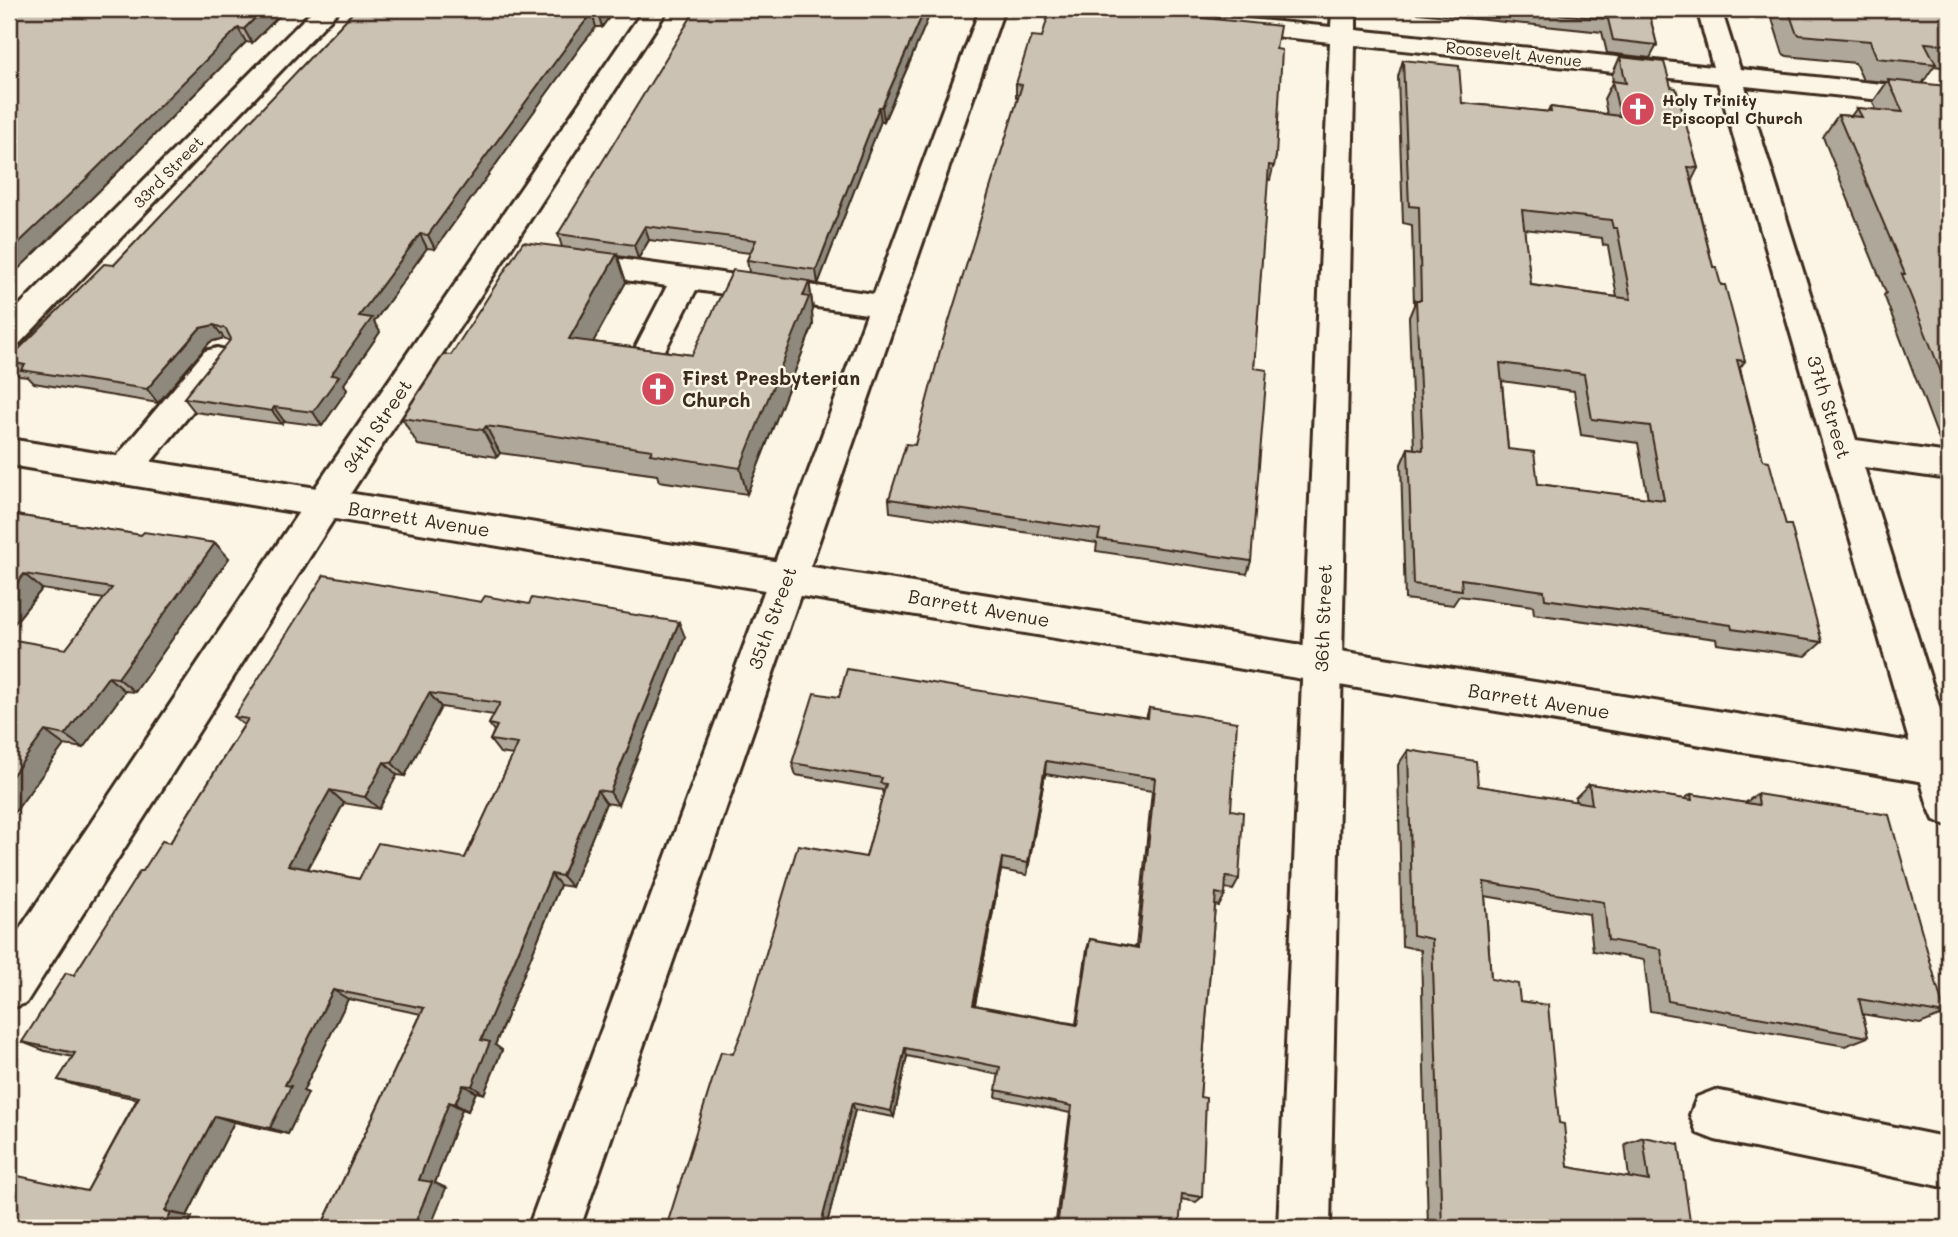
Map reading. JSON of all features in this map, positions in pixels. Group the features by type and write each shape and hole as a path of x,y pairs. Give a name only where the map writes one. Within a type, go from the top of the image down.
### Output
{"street":[{"name":"33rd Street","path":"9,335 328,9"},
{"name":"34th Street","path":"9,986 324,505 517,254 656,9"},
{"name":"35th Street","path":"554,1228 992,9"},
{"name":"37th Street","path":"1709,9 1843,452 1943,765 1949,806"},
{"name":"Roosevelt Avenue","path":"1204,22 1343,22 1730,76 1949,99"},
{"name":"36th Street","path":"1304,1228 1343,22"},
{"path":"517,254 885,306"},
{"path":"652,346 686,278"},
{"path":"124,471 223,352"},
{"path":"1843,452 1949,466"},
{"name":"Barrett Avenue","path":"9,453 324,505 787,576 1321,666 1943,765"},
{"path":"1715,1115 1949,1163"}],"building":[{"path":"23,9 264,9 244,29 238,28 9,252 9,21"},
{"path":"356,9 602,9 598,13 592,13 428,235 420,234 359,316 372,318 331,375 339,376 313,412 274,407 272,411 184,398 231,339 226,329 214,325 200,328 147,389 21,370 25,365 9,362 104,264 114,265"},
{"path":"696,9 925,9 882,107 879,107 816,270 747,260 756,240 645,226 634,245 558,234"},
{"path":"1050,9 1118,9 1280,26 1276,49 1282,50 1276,156 1274,166 1269,165 1254,368 1267,370 1251,561 1098,539 1100,530 889,499 906,444 915,445 941,347 1022,85 1016,84 1029,42 1032,36 1042,37"},
{"path":"1507,9 1648,9 1657,45 1613,40 1608,19"},
{"path":"1788,9 1949,9 1949,45 1925,43 1936,64 1877,58 1870,41 1800,35 1796,32"},
{"path":"1620,57 1664,62 1671,87 1676,88 1698,168 1688,167 1713,267 1716,267 1721,285 1725,285 1745,361 1737,360 1763,460 1769,461 1786,525 1791,525 1822,642 1732,629 1731,625 1545,599 1544,591 1461,579 1462,590 1413,584 1408,448 1423,450 1416,300 1421,300 1419,207 1409,206 1403,60 1459,66 1462,103 1551,112 1550,107 1620,116 1612,81 1626,83","holes":["1522,210 1611,220 1613,228 1617,228 1631,299 1531,285","1500,363 1584,374 1592,419 1650,426 1664,500 1538,484 1534,452 1508,449"]},
{"path":"1888,80 1947,86 1949,90 1949,392 1902,274 1905,274 1838,115 1862,117 1857,108 1903,112"},
{"path":"523,242 617,254 569,339 692,355 733,270 809,281 803,296 809,297 740,468 650,454 652,450 486,426 483,430 402,418 444,354 451,355"},
{"path":"9,514 141,535 144,532 215,543 118,678 108,677 65,735 45,731 9,780 9,639 66,649 112,588 24,574 9,593"},
{"path":"324,575 481,602 485,596 529,604 532,598 679,622 610,792 597,790 562,876 551,874 481,1040 490,1042 472,1086 463,1085 455,1104 449,1102 419,1180 432,1182 413,1228 296,1228 299,1222 321,1227 424,1008 333,990 285,1085 291,1086 270,1128 215,1116 165,1211 171,1213 163,1228 9,1228 9,1174 87,1191 139,1097 58,1080 75,1053 22,1042 66,973 74,975 162,841 170,843 248,719 234,717","holes":["429,693 500,703 489,724 497,726 490,740 518,744 465,858 378,843 359,879 288,865 330,790 365,797 384,762 392,763"]},
{"path":"847,669 1148,718 1149,708 1237,722 1231,810 1243,812 1239,879 1226,877 1225,895 1216,893 1200,1097 1206,1098 1202,1197 1182,1194 1179,1228 1057,1228 1072,1106 996,1090 1000,1067 905,1048 891,1111 852,1103 820,1228 666,1228 721,1052 733,1054 745,1024 798,845 866,857 886,784 880,783 882,778 792,763 814,693 839,697","holes":["1046,761 1155,778 1138,948 1090,939 1077,1025 973,1005 1002,858 1028,863"]},
{"path":"1408,750 1476,761 1478,786 1592,804 1589,784 1692,800 1691,794 1759,805 1757,794 1889,815 1945,1014 1859,999 1868,1037 1668,1001 1661,949 1608,940 1604,902 1484,882 1491,979 1518,984 1520,1001 1548,1005 1559,1123 1564,1124 1568,1167 1649,1181 1643,1137 1679,1144 1691,1228 1442,1228 1432,939 1413,935"}],"place":[{"name":"Holy Trinity Episcopal Church","path":"1638,109"},
{"name":"First Presbyterian Church","path":"658,389"}]}
